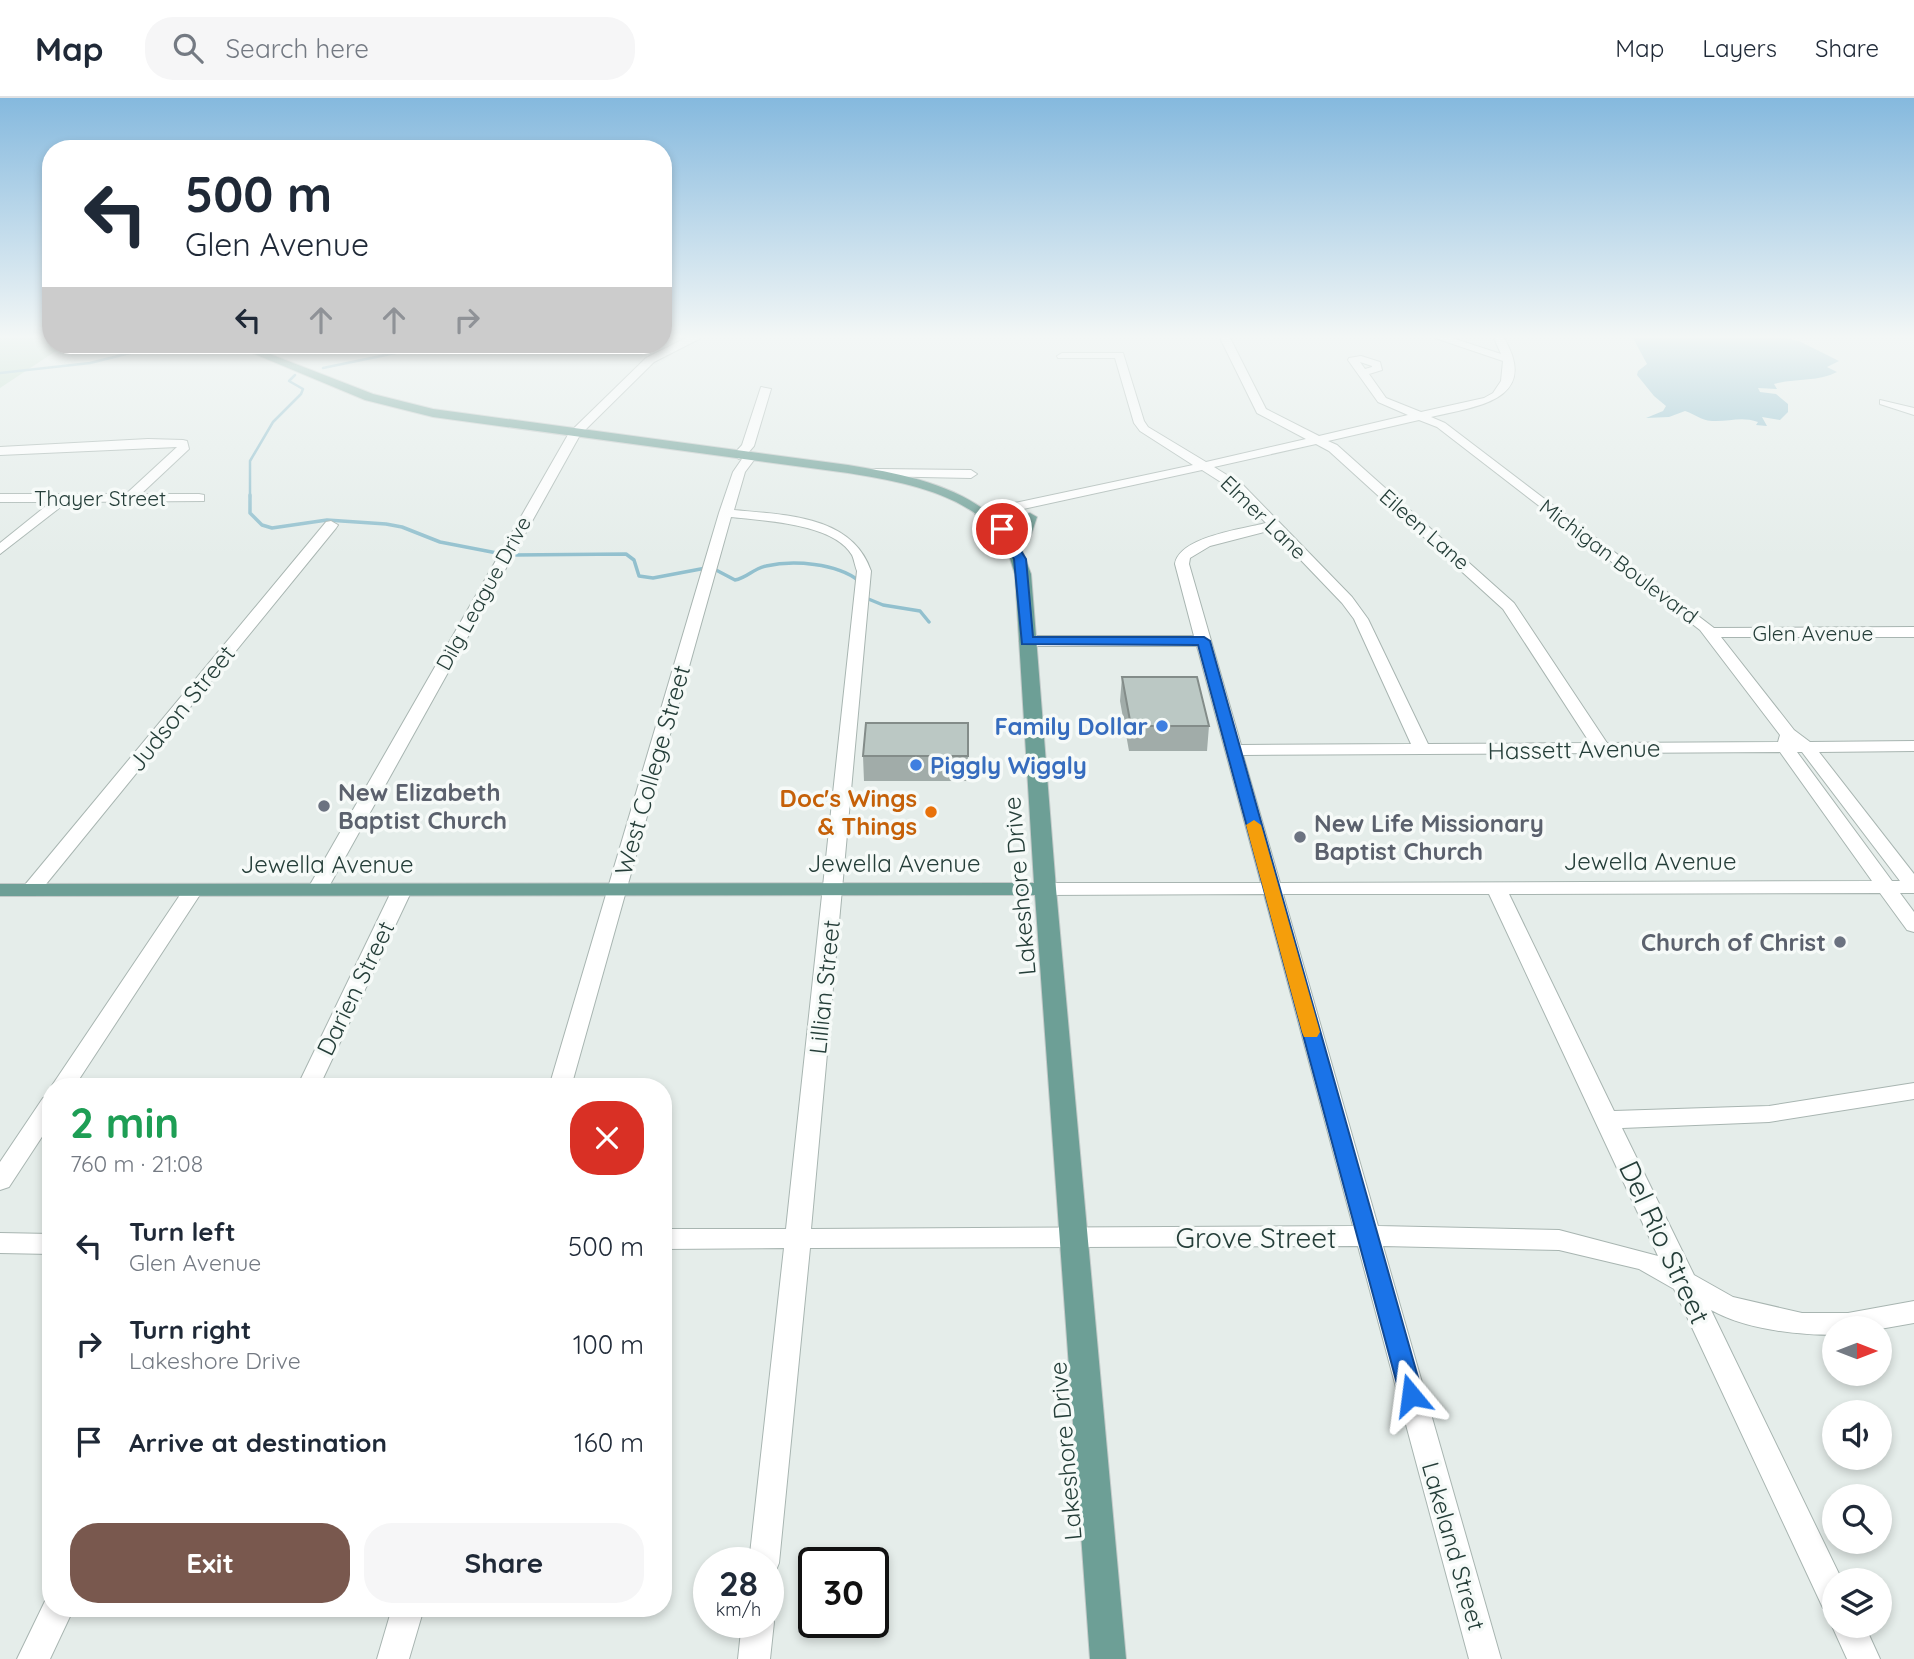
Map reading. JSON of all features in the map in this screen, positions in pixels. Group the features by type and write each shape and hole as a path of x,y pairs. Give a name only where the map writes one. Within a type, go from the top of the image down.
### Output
{"main road":[{"name":"Lakeshore Drive","path":"424,411 925,479 1002,529 1016,548 1023,574 1045,889 1108,1659"},
{"path":"1016,548 1024,536 1024,510"},
{"name":"Jewella Avenue","path":"0,890 1045,889"}],"street":[{"name":"Dilg League Drive","path":"317,890 575,432 597,411"},
{"name":"West College Street","path":"563,1078 726,513 758,411"},
{"name":"Elmer Lane","path":"1136,411 1140,425 1156,439 1239,488 1355,609 1422,750"},
{"name":"Eileen Lane","path":"1261,411 1333,449 1509,606 1602,748"},
{"name":"Michigan Boulevard","path":"1410,411 1441,425 1711,633 1914,926"},
{"path":"986,517 1444,411"},
{"path":"0,451 173,442 183,444 183,449 129,498"},
{"path":"925,479 971,474"},
{"name":"Thayer Street","path":"0,498 200,498"},
{"path":"0,550 64,498"},
{"path":"986,517 1024,510"},
{"name":"Lillian Street","path":"726,513 826,530 854,547 863,563 832,875 833,889 766,1547"},
{"name":"Judson Street","path":"31,890 331,525"},
{"name":"Lakeland Street","path":"1275,525 1205,543 1189,550 1182,557 1182,564 1485,1659"},
{"name":"Glen Avenue","path":"1711,633 1914,632"},
{"path":"1027,641 1204,641"},
{"name":"Hassett Avenue","path":"1233,750 1602,748 1914,734"},
{"name":"Michigan Boulevard","path":"1787,741 1807,747 1914,887"},
{"path":"1807,747 1914,746"},
{"name":"Jewella Avenue","path":"1045,889 1914,887"},
{"name":"Del Rio Street","path":"1496,888 1822,1572"},
{"path":"68,1078 192,890"},
{"name":"Darien Street","path":"312,1078 402,890"},
{"path":"1606,1120 1769,1114 1914,1091"},
{"path":"0,1181 42,1118"},
{"name":"Grove Street","path":"672,1239 1367,1236 1559,1240 1646,1261 1726,1306 1753,1315 1802,1324 1848,1324 1914,1312"},
{"path":"0,1243 42,1244"},
{"path":"33,1659 54,1617"},
{"path":"393,1659 405,1617"},
{"path":"754,1659 756,1638"},
{"path":"1854,1638 1864,1659"}],"water":[{"path":"1663,411 1788,411 1788,412 1780,420 1762,417 1767,426 1756,425 1758,422 1746,419 1708,420 1685,411 1669,417 1646,418"}],"building":[{"path":"1122,677 1197,677 1209,726 1131,726"},
{"path":"866,723 968,723 968,756 863,756"}],"waterway":[{"path":"284,411 273,422 250,461 250,513 262,525 272,528 327,520 386,524 402,527 440,542 497,553"},
{"path":"513,555 626,554 634,560 639,576 653,578 706,568"},
{"path":"716,570 735,580 766,566 801,563 839,570 859,581"},
{"path":"866,598 883,605 920,611 929,622"}],"slow traffic":[{"path":"1254,825 1311,1032"}],"place":[{"name":"Family Dollar","path":"1162,726"},
{"name":"Piggly Wiggly","path":"916,765"},
{"name":"New Elizabeth Baptist Church","path":"324,806"},
{"name":"Doc's Wings & Things","path":"931,812"},
{"name":"New Life Missionary Baptist Church","path":"1300,837"},
{"name":"Church of Christ","path":"1840,942"}],"route":[{"path":"1002,529 1016,548 1020,559 1027,641 1204,641 1411,1395"}]}
